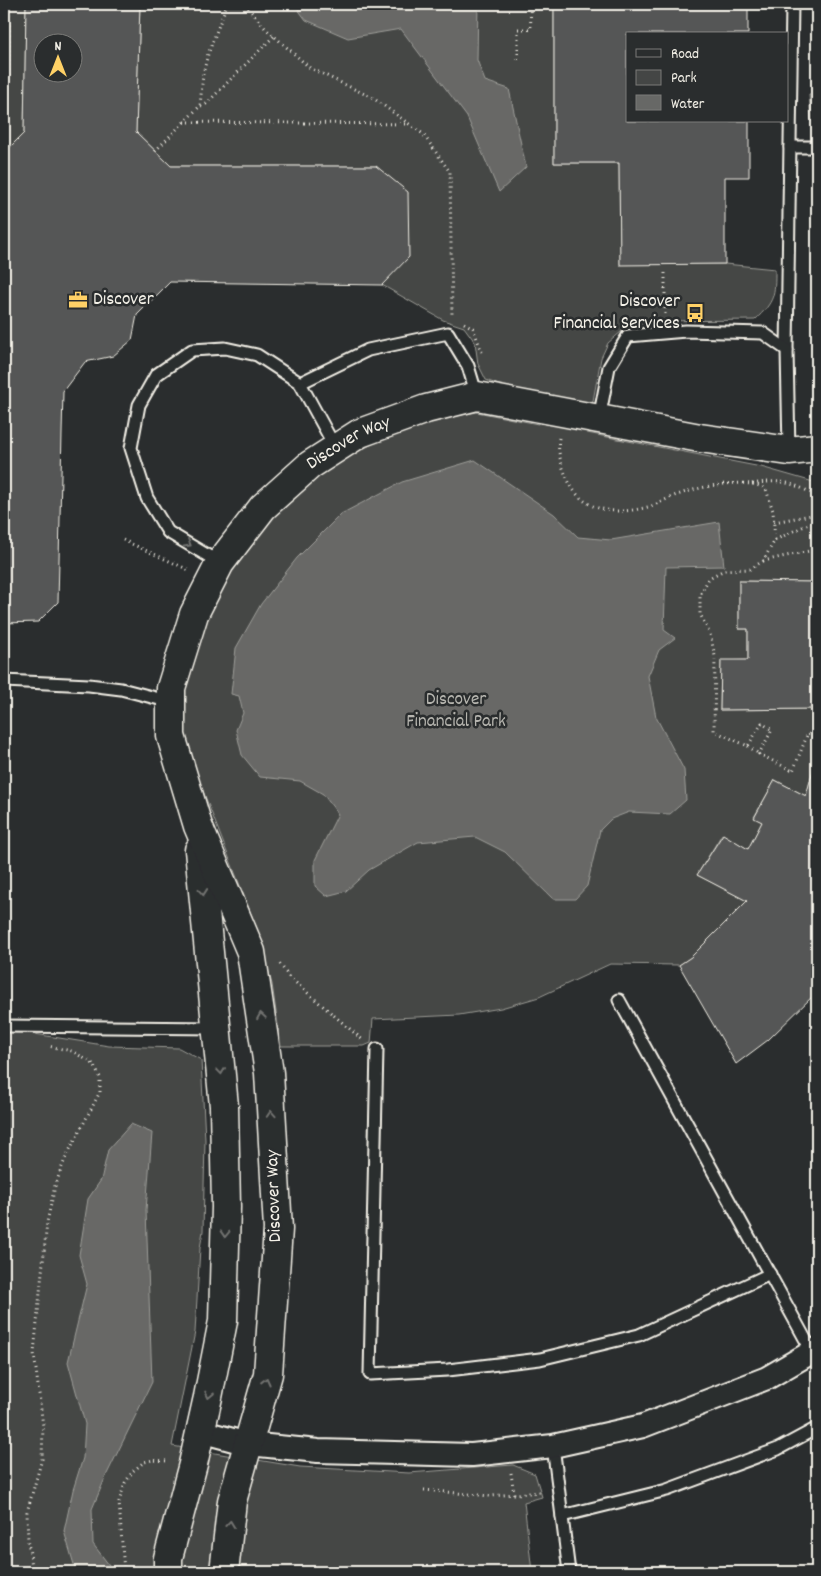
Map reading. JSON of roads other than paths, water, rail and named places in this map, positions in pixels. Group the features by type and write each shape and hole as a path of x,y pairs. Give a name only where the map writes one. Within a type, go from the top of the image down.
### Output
{"street":[{"name":"Discover Way","path":"224,1572 232,1501 268,1374 278,1228 269,1073 251,952 198,826 172,736 172,688 194,614 216,571 263,507 310,465 360,433 426,409 477,396 700,438 789,451 817,448"},
{"name":"Discover Way","path":"789,451 817,466"},
{"name":"Discover Way","path":"168,1572 168,1558 200,1431 223,1321 226,1207 224,1106 198,826"},
{"path":"200,1431 248,1444 318,1450 472,1455 553,1446 643,1426 767,1378 816,1354"}],"lane":[{"path":"789,451 787,350 792,4"},
{"path":"790,147 817,147"},
{"path":"599,419 609,367 628,336 686,331 763,334 787,350"},
{"path":"300,383 368,350 448,333 468,366 477,396"},
{"path":"216,571 168,532 147,498 131,448 139,405 156,375 192,350 225,348 257,355 300,383 336,449"},
{"path":"4,681 89,685 121,689 172,702"},
{"path":"619,1000 816,1354"},
{"path":"4,1026 217,1028"},
{"path":"372,1047 370,1374 448,1370 540,1359 639,1335 770,1274"},
{"path":"562,1516 667,1490 778,1449 817,1428"},
{"path":"553,1446 569,1572"}],"water":[{"path":"294,4 478,4 477,60 485,81 509,89 526,167 499,192 467,117 401,29 348,38 306,20"},
{"path":"475,460 554,514 578,537 611,540 719,522 724,566 666,567 664,630 675,638 659,650 648,676 656,717 684,770 686,800 670,814 629,812 611,819 600,830 587,886 575,899 553,899 505,852 475,837 418,842 369,870 346,891 326,896 315,886 315,860 338,814 323,794 300,781 260,777 242,755 236,730 243,713 239,696 231,694 236,648 261,604 297,558 341,514 402,482"},
{"path":"131,1124 152,1133 146,1210 152,1382 92,1509 93,1544 112,1569 109,1572 79,1572 75,1568 64,1531 73,1490 83,1458 85,1424 68,1362 87,1284 79,1255 88,1199 101,1180 108,1150"}],"place":[{"name":"Discover","path":"78,300"},
{"name":"Discover Financial Services","path":"695,313"}],"park label":[{"name":"Discover Financial Park","path":"456,711"}]}
